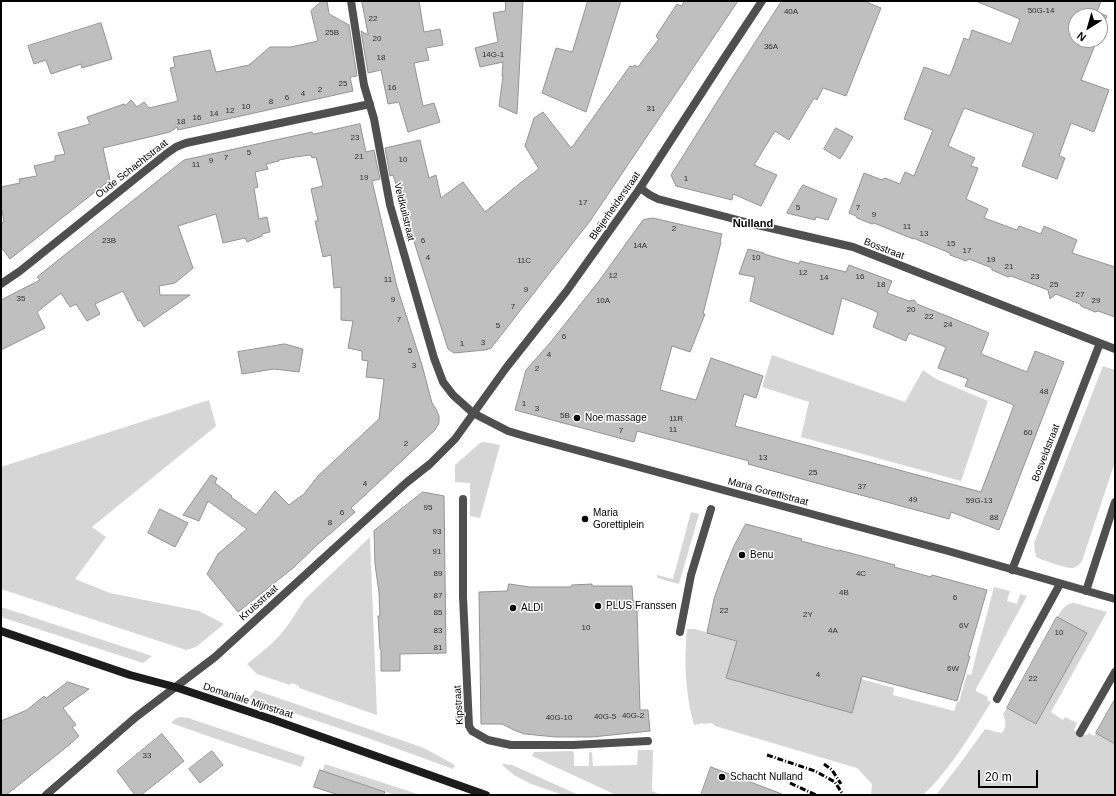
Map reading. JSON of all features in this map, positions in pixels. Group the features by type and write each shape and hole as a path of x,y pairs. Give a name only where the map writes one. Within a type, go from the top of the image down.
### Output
{"main road":[{"name":"Domaniale Mijnstraat","path":"1,631 130,675 175,687 274,720 486,795"}],"street":[{"name":"Veldkuilstraat","path":"351,1 364,84 374,119 390,205 434,358 443,382 453,395 472,413"},
{"name":"Bleijerheiderstraat","path":"472,413 566,292 640,188 762,1"},
{"name":"Oude Schachtstraat","path":"1,284 20,271 176,147 186,143 370,104"},
{"name":"Bosstraat","path":"640,188 658,199 746,222 853,247 1115,349"},
{"name":"Bosveldstraat","path":"1012,570 1100,343"},
{"name":"Maria Gorettistraat","path":"472,413 508,431 528,437 948,551 1115,599"},
{"name":"Kruisstraat","path":"46,795 136,717 215,657 430,464 455,439 472,413"},
{"name":"Kipstraat","path":"462,498 463,597 469,726 472,731 488,740 511,745 573,745 648,742"},
{"path":"1086,591 1115,502"},
{"path":"680,632 691,575 711,509"},
{"path":"997,699 1060,584"},
{"path":"1080,733 1115,672"}],"shaded area":[{"path":"772,355 905,402 923,370 936,379 988,401 961,481 801,437 809,402 762,387"},
{"path":"1103,366 1115,370 1115,462 1082,561 1079,565 1069,568 1036,557 1034,543"},
{"path":"209,400 216,426 92,527 106,537 75,579 110,593 199,611 224,624 196,647 186,650 1,589 1,467"},
{"path":"484,442 500,445 480,518 470,516 470,483 455,482 455,465 480,443"},
{"path":"691,512 699,514 679,584 657,578 657,575 673,579"},
{"path":"370,537 377,715 299,688 299,686 292,683 290,685 257,674 247,664 281,634 305,599"},
{"path":"994,587 1010,591 1007,601 1017,604 1020,594 1027,596 976,689 976,691 988,697 987,700 991,702 951,763 923,795 871,795 872,784 857,768 715,726 712,723 694,725 686,677 687,629 695,629 737,641 727,677 852,712 861,679 894,688 893,695 954,711 957,702 959,702 967,674 971,675"},
{"path":"1074,603 1107,612 1051,712 1063,720 1065,717 1077,723 1074,730 1083,735 1087,735 1089,733 1094,736 1096,733 1115,744 1115,795 936,795 985,729 1002,733 1006,724 1003,714 1007,708 1036,724 1087,634 1057,617 1066,606"},
{"path":"1,607 152,656 143,663 1,617"},
{"path":"255,690 424,748 455,765 453,769 368,738 249,698"},
{"path":"180,717 189,718 305,757 301,767 171,723"},
{"path":"638,750 653,750 652,791 662,795 616,795 532,756 534,752 572,751 574,753 574,766 589,766 590,751 592,753 593,766 637,765"},
{"path":"325,764 421,795 395,795 322,771"},
{"path":"502,765 512,765 579,795 563,795 531,784 514,775"}],"building":[{"path":"322,1 327,1 329,14 349,25 357,76 350,77 353,91 178,130 177,127 170,132 103,148 110,180 10,259 1,247 1,223 4,222 1,204 1,187 20,183 19,179 37,176 34,166 55,161 55,156 65,154 58,133 90,124 87,117 124,104 125,106 131,100 137,107 144,102 149,108 178,101 170,68 175,67 173,57 210,50 216,72 249,65 270,47 291,47 318,41 311,11"},
{"path":"362,1 419,1 424,32 440,29 443,45 426,48 429,60 414,63 423,106 434,103 440,122 408,132 399,102 388,104 381,70 368,73 361,31 368,35"},
{"path":"506,1 523,1 517,114 499,106 503,76 503,62 480,67 475,48 498,42 493,13 505,11"},
{"path":"588,1 621,1 586,112 542,93 556,48 572,52"},
{"path":"685,1 738,1 590,221 491,348 454,353 448,349 393,175 390,176 385,148 420,140 429,178 436,175 441,198 463,182 485,212 539,169 525,146 534,118 543,112 571,148 630,66 633,67 635,65 638,67 659,39 656,36 677,4 681,6"},
{"path":"782,1 864,1 881,8 846,96 823,88 817,100 814,98 789,140 775,131 754,165 777,175 761,206 733,194 732,200 676,186 671,175"},
{"path":"1101,1 1098,8 1068,8 1068,48 1094,48 1081,80 1109,90 1094,132 1071,123 1059,156 1065,158 1057,179 1022,166 1034,133 964,108 948,146 975,158 971,166 978,168 966,199 988,209 984,218 1017,230 1019,226 1041,234 1044,226 1077,240 1072,253 1115,267 1115,317 1098,311 1095,312 1056,294 1050,299 1048,290 1011,276 1008,277 992,270 992,268 969,259 966,261 950,255 950,253 874,223 872,224 849,213 864,173 882,180 885,178 900,184 905,172 914,176 933,130 904,119 924,67 950,76 964,38 969,40 972,30 1011,44 1020,19 978,2"},
{"path":"101,23 112,59 82,68 81,64 51,74 46,60 34,64 28,46"},
{"path":"360,124 366,152 374,150 380,179 372,181 397,287 422,365 432,403 439,416 439,423 435,430 351,508 355,512 293,568 238,612 207,574 218,554 247,529 208,501 199,521 183,515 211,475 217,478 215,483 256,515 275,491 289,505 304,494 318,476 379,419 384,379 366,377 368,361 362,360 362,351 348,348 353,321 341,320 341,287 334,288 331,255 323,257 315,221 318,221 311,189 323,186 316,157 312,158 311,155 279,160 266,164 268,169 255,172 258,187 254,188 259,219 267,217 270,232 262,234 262,236 247,242 245,238 223,243 216,214 178,226 193,268 175,283 159,286 160,295 190,295 144,327 140,320 138,321 123,291 95,304 100,314 87,321 76,304 70,307 61,293 37,312 45,328 1,350 1,300 40,280 37,277 184,160 312,132 313,134"},
{"path":"836,128 853,137 840,159 824,149"},
{"path":"803,185 837,199 828,220 816,217 815,220 787,213"},
{"path":"653,218 722,234 703,314 705,314 690,352 672,346 660,390 696,400 711,358 763,376 756,398 744,394 735,426 981,492 1014,405 965,386 968,379 938,368 946,347 909,333 906,341 873,327 878,313 873,310 842,298 833,335 750,301 755,277 739,274 748,249 799,264 800,261 846,272 849,265 892,281 887,293 909,301 914,300 917,304 989,333 981,354 1027,372 1035,351 1064,362 999,530 951,512 949,519 748,464 749,461 637,431 634,442 515,410 526,370 550,343 599,281 643,220"},
{"path":"285,344 303,349 299,372 274,369 242,374 238,352"},
{"path":"423,492 444,496 446,653 400,654 400,671 381,671 378,616 380,616 379,593 375,564 374,531"},
{"path":"160,509 188,523 175,547 148,533"},
{"path":"746,524 802,539 801,541 895,565 894,567 931,577 932,575 987,590 957,701 862,676 852,713 726,678 737,641 707,633 714,599 723,573 734,546"},
{"path":"509,584 530,587 571,587 572,585 592,584 592,586 632,586 633,601 636,601 637,610 640,710 648,710 650,731 592,737 556,737 525,734 502,724 481,724 479,592 507,591"},
{"path":"1057,617 1087,633 1036,724 1007,708"},
{"path":"68,682 89,689 63,708 76,725 72,727 79,736 6,795 1,795 1,721 27,710 44,696 46,698"},
{"path":"1115,699 1115,744 1096,733"},
{"path":"162,734 184,761 141,795 135,795 117,771"},
{"path":"212,751 223,765 200,783 189,769"},
{"name":"Schacht Nulland","path":"711,767 782,794 701,795"},
{"path":"320,770 385,792 384,795 339,795 314,787"}],"railway":[{"path":"767,755 815,771 835,782 843,795"},
{"path":"824,764 832,770 841,784"},
{"path":"790,783 816,795"}],"place":[{"name":"Noe massage","path":"577,418"},
{"name":"Maria Gorettiplein","path":"585,519"},
{"name":"Benu","path":"742,555"},
{"name":"PLUS Franssen","path":"598,606"},
{"name":"ALDI","path":"513,608"},
{"name":"Schacht Nulland","path":"722,777"}],"district":[{"name":"Nulland","path":"753,224"}]}
